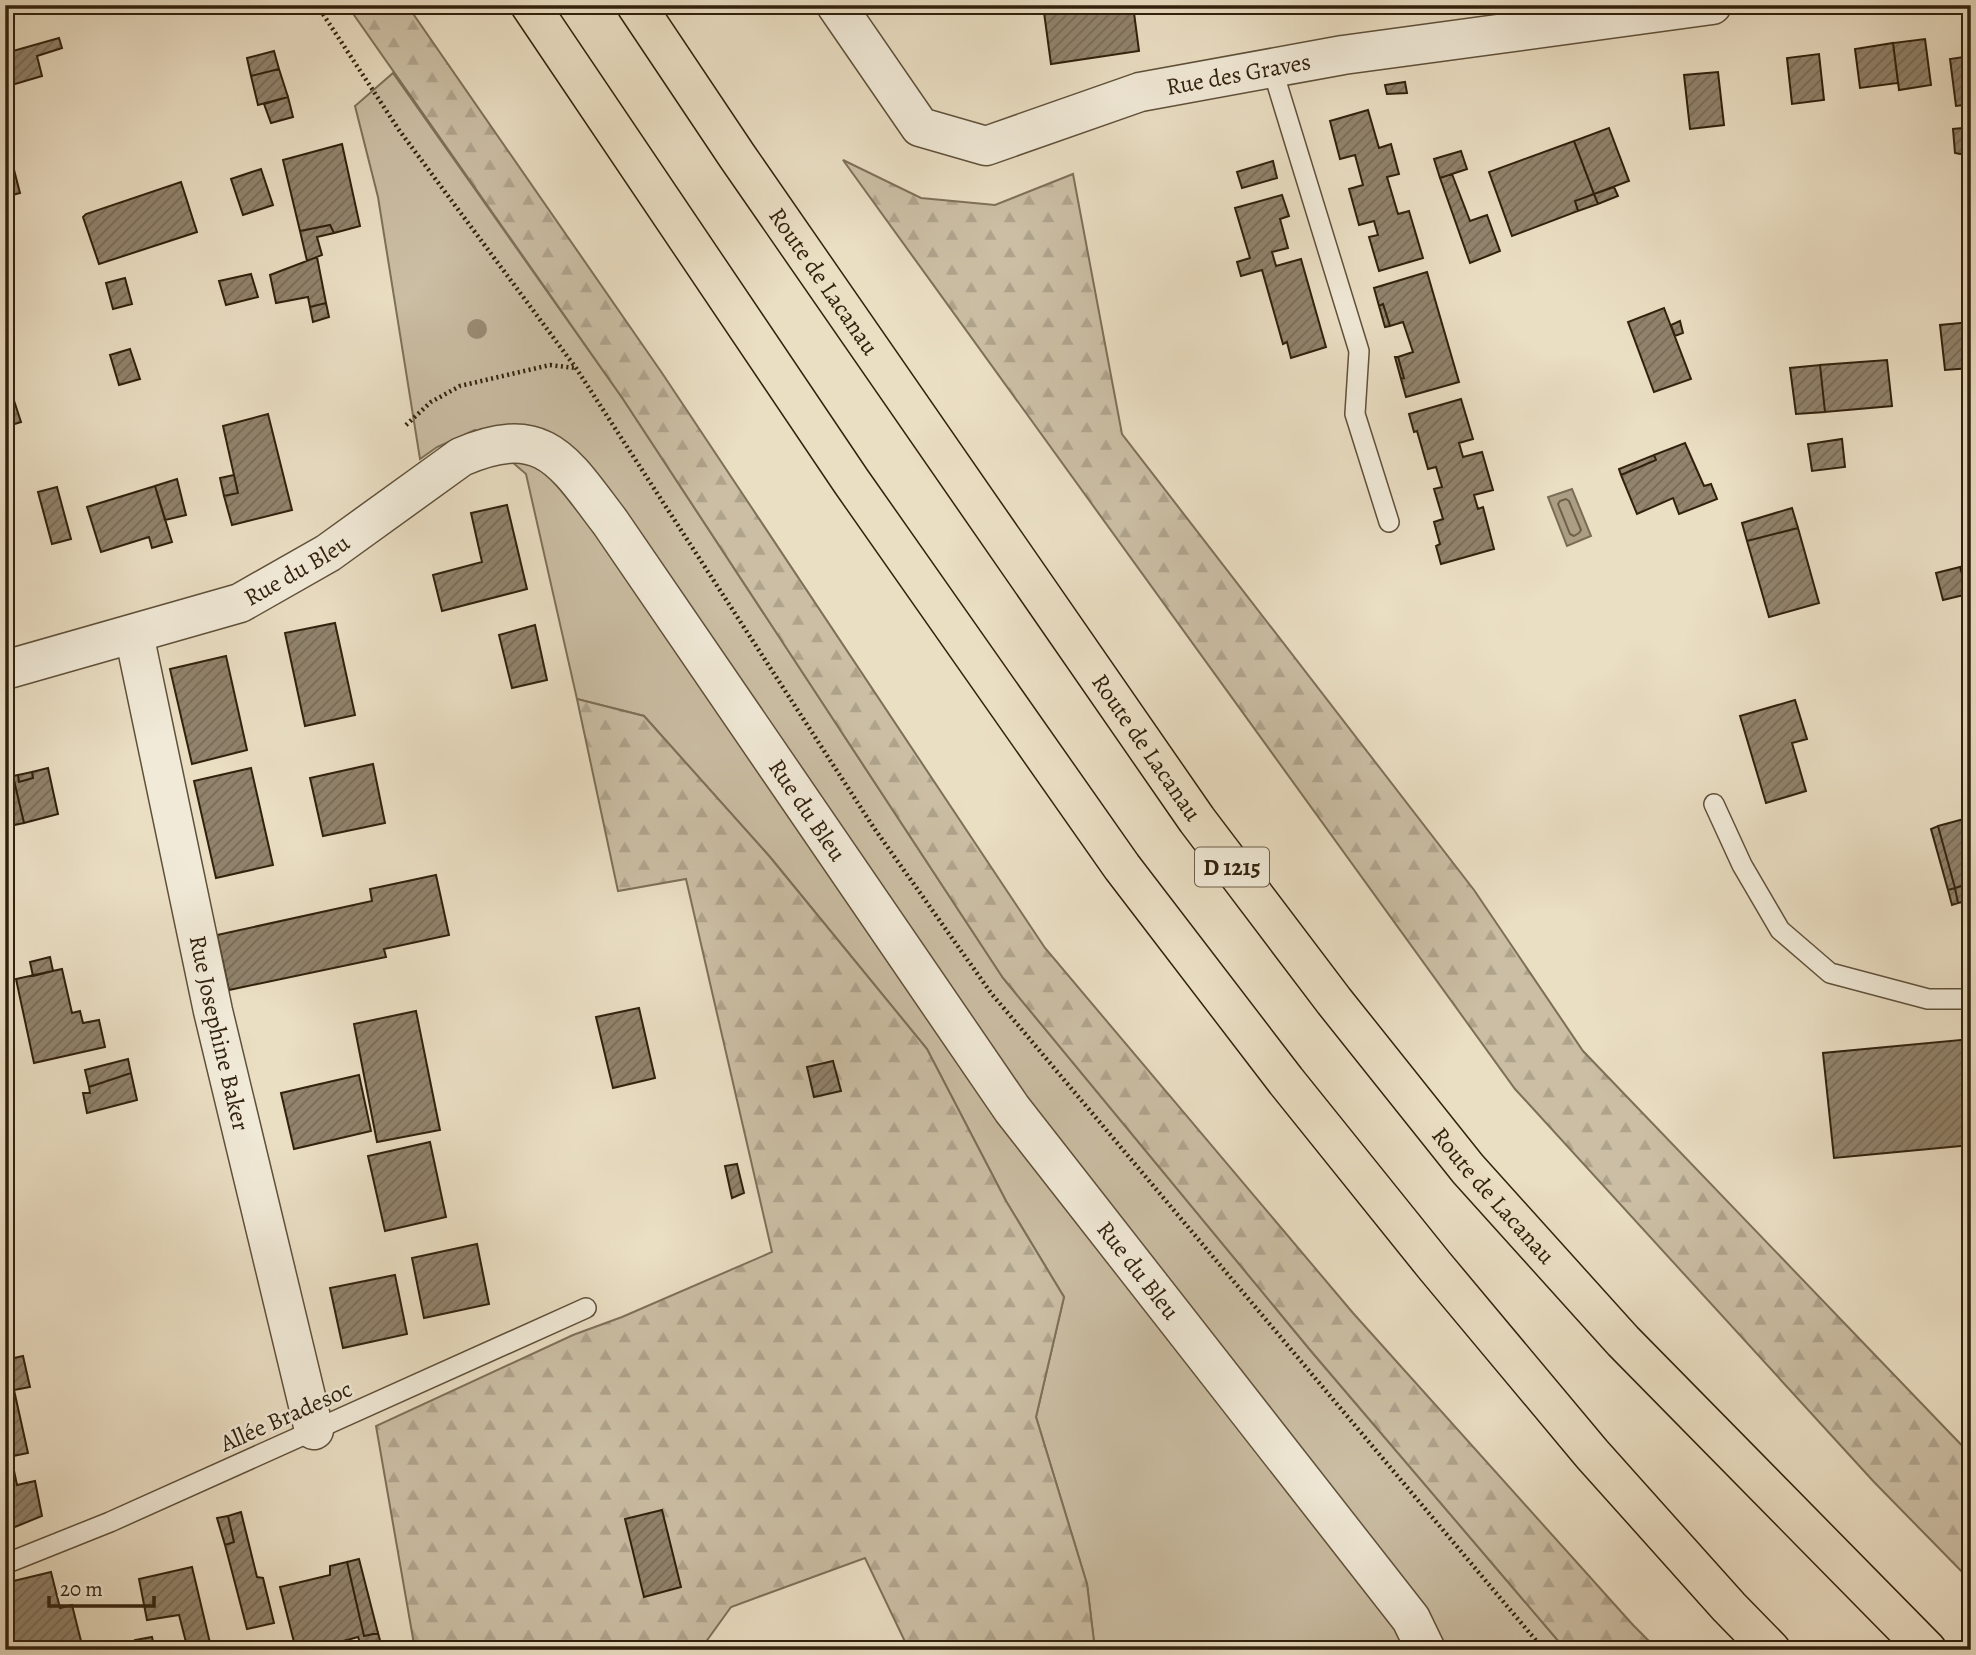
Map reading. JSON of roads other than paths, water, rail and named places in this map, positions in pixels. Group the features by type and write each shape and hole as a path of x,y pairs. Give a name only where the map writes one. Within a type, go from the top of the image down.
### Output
{"main road":[{"path":"530,5 851,481 1122,867 1286,1081 1434,1265 1592,1454 1771,1650"},
{"name":"Route de Lacanau","path":"636,5 753,179 1197,820 1343,1012 1468,1169 1623,1341 1927,1650"}],"street":[{"name":"Rue des Graves","path":"836,5 920,127 986,146 1140,92 1343,55 1712,5"},
{"name":"Rue du Bleu","path":"5,670 240,603 328,553 460,457 482,448 524,444 544,449 565,464 610,522 1012,1109 1411,1619 1426,1650"},
{"name":"Rue Josephine Baker","path":"134,634 213,1011 314,1430"}],"lane":[{"path":"1272,68 1359,351 1355,414 1389,522"},
{"path":"1714,804 1742,865 1780,930 1830,973 1928,999 1971,999"},
{"name":"Allée Bradesoc","path":"5,1564 110,1522 586,1308"}],"water":[{"path":"1572,489 1591,536 1567,546 1548,497"}]}
